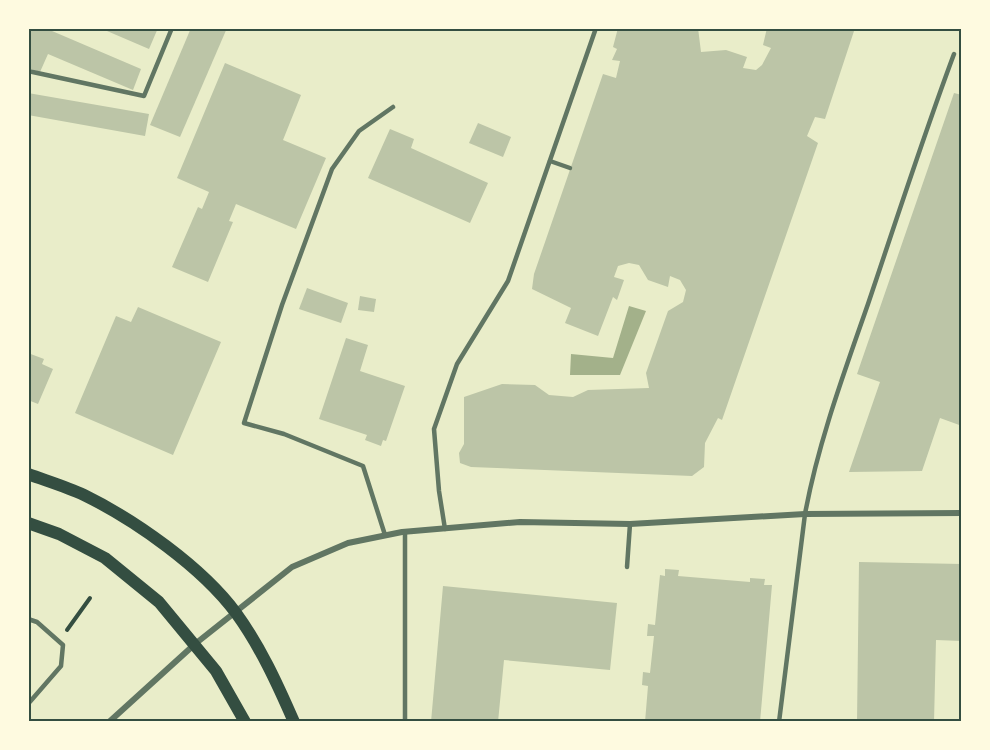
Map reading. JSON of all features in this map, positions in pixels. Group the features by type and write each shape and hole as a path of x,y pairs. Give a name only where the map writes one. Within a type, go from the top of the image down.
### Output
{"main road":[{"path":"28,474 83,495 126,518 168,547 202,577 235,612 270,666 294,722"},
{"path":"28,523 59,534 105,558 167,610 216,671 245,722"}],"street":[{"path":"109,722 195,644 292,567 348,543 405,532 520,522 630,524 805,514 962,513"}],"lane":[{"path":"28,71 144,96 172,28"},
{"path":"445,529 439,490 435,429 457,364 508,280 596,28"},
{"path":"779,722 805,514 811,483 844,373 928,123 954,54"},
{"path":"385,535 363,466 284,434 244,423 282,305 332,169 359,131 393,107"},
{"path":"550,161 570,168"},
{"path":"627,567 630,524"},
{"path":"405,532 405,722"},
{"path":"28,619 37,622 63,645 61,666 28,704"}],"path":[{"path":"56,639 68,628 90,598"}],"shaded area":[{"path":"629,306 646,311 620,375 570,375 571,354 613,358"}],"building":[{"path":"28,28 45,28 141,69 133,90 48,54 40,72 28,68"},
{"path":"100,28 158,28 149,49"},
{"path":"191,28 227,28 180,137 150,125"},
{"path":"618,28 698,28 701,52 726,50 747,57 743,68 756,70 762,65 771,48 763,45 767,28 855,28 825,119 815,117 807,136 818,143 722,420 718,418 705,443 704,467 692,476 471,467 460,463 459,453 464,444 464,397 502,384 535,385 549,395 573,397 588,390 649,388 646,373 668,311 683,302 686,290 680,280 670,276 668,287 648,280 639,265 629,263 618,266 614,277 624,280 617,300 613,297 598,336 565,323 571,308 532,289 534,274 603,74 616,78 620,61 612,60 617,49 613,47"},
{"path":"225,63 301,95 283,140 326,158 296,229 236,204 229,221 233,222 208,282 172,267 198,207 202,209 209,192 177,178"},
{"path":"28,93 149,114 145,136 28,115"},
{"path":"954,93 962,95 962,426 940,418 922,471 849,472 880,382 857,374"},
{"path":"478,123 511,137 503,157 469,143"},
{"path":"390,129 414,139 411,148 488,183 470,223 368,178"},
{"path":"307,288 348,303 341,323 299,309"},
{"path":"360,296 376,299 374,312 358,310"},
{"path":"138,307 221,342 173,455 75,413 116,316 131,322"},
{"path":"346,338 368,345 360,371 405,386 386,441 383,440 381,446 365,440 367,435 319,419"},
{"path":"28,353 44,359 42,364 53,369 38,404 28,400"},
{"path":"859,562 962,564 962,641 936,640 934,722 857,722"},
{"path":"665,569 679,570 678,576 750,582 750,578 765,579 764,585 772,585 760,722 645,722 648,686 642,685 643,672 650,673 654,636 647,636 648,624 655,625 660,575 665,576"},
{"path":"443,586 617,603 610,670 504,660 498,722 431,722"}]}
